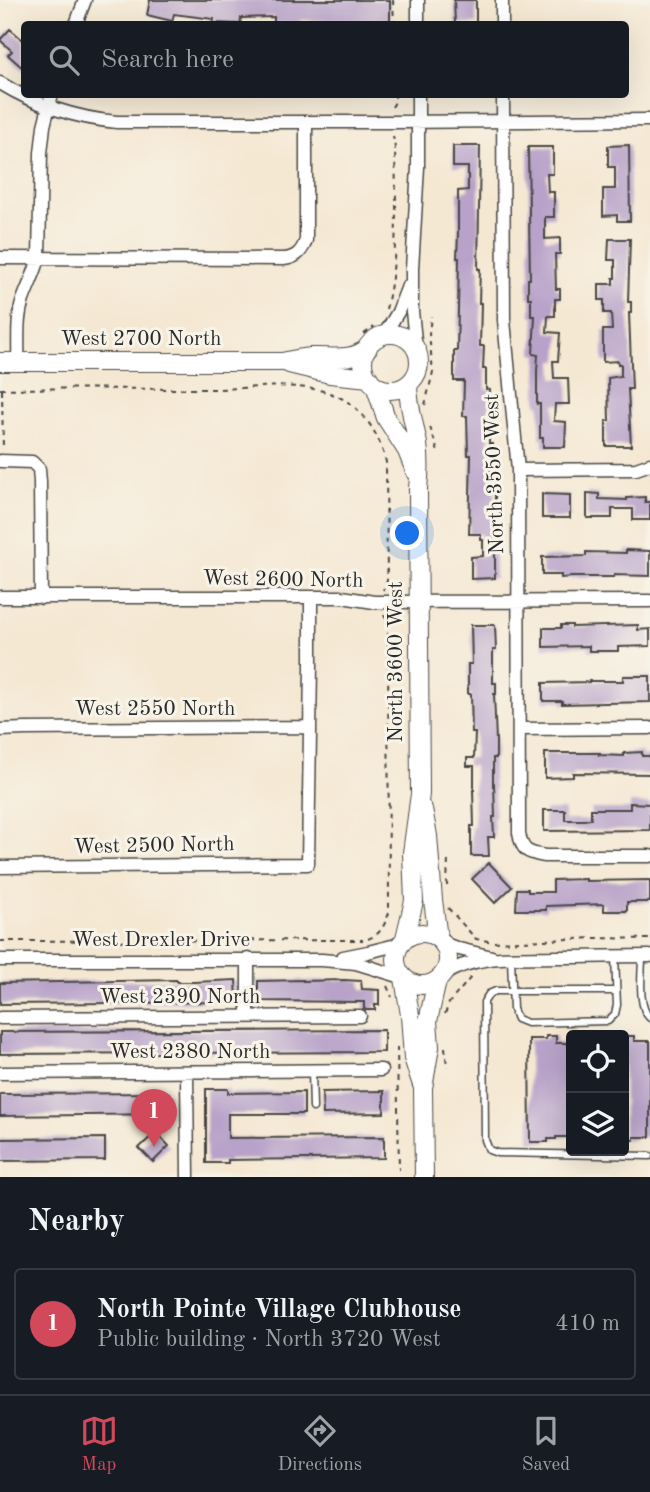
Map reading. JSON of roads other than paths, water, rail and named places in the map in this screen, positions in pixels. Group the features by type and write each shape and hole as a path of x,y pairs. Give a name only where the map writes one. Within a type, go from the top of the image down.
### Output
{"street":[{"path":"77,21 85,0"},
{"path":"418,0 418,21"},
{"path":"502,0 502,21"},
{"path":"0,83 21,95"},
{"path":"412,269 404,298 392,324 383,326 373,341 364,343 363,365 372,382 383,389 401,388 408,384 418,371 419,359 412,311 412,269 418,98"},
{"name":"North 3550 West","path":"503,98 504,320 518,470 520,843 525,850 535,855 650,856"},
{"path":"9,362 20,309 39,258 39,181 44,126 50,101 86,118 117,122 650,120"},
{"path":"0,258 284,259 299,254 306,240 306,122"},
{"path":"383,326 393,335 410,342 416,350"},
{"name":"West 2700 North","path":"9,362 282,362 310,357 348,358 355,356 364,343"},
{"name":"West 2700 North","path":"282,362 372,382"},
{"name":"North 3600 West","path":"372,382 387,418 411,461 418,488"},
{"name":"North 3600 West","path":"403,941 414,901 412,853 420,793 419,454 408,384"},
{"path":"2,461 26,461 36,465 40,475 41,598"},
{"path":"518,470 636,469 650,464"},
{"name":"West 2600 North","path":"0,597 342,597 374,602 650,601"},
{"path":"310,727 311,597"},
{"name":"West 2550 North","path":"0,730 310,727"},
{"name":"West 2500 North","path":"0,867 308,864 310,727"},
{"path":"519,729 650,728"},
{"name":"North 3600 West","path":"420,793 441,940"},
{"path":"423,1088 413,1058 410,1015 403,978 396,964 403,941 411,934 425,932 459,949 505,958"},
{"path":"424,1177 423,1088 430,1047 428,1021 439,978 448,963 447,949 441,940"},
{"name":"West Drexler Drive","path":"323,960 368,952 403,941"},
{"path":"403,978 423,985 468,963 505,958 646,956"},
{"path":"248,959 248,1016"},
{"name":"West Drexler Drive","path":"0,960 323,960 356,963 403,978"},
{"name":"West 2390 North","path":"0,1017 360,1016"},
{"name":"West 2380 North","path":"0,1073 381,1070"},
{"path":"187,1072 188,1177"}],"lane":[{"path":"505,958 513,1009 517,1019 527,1023 608,1021 615,1014 615,956"},
{"path":"646,956 644,1013 650,1018"},
{"path":"616,991 496,991 489,994 484,1002 485,1140 489,1150 497,1153 650,1156"},
{"path":"313,1071 313,1108"}],"place":[{"name":"North Pointe Village Clubhouse","path":"154,1147"}]}
